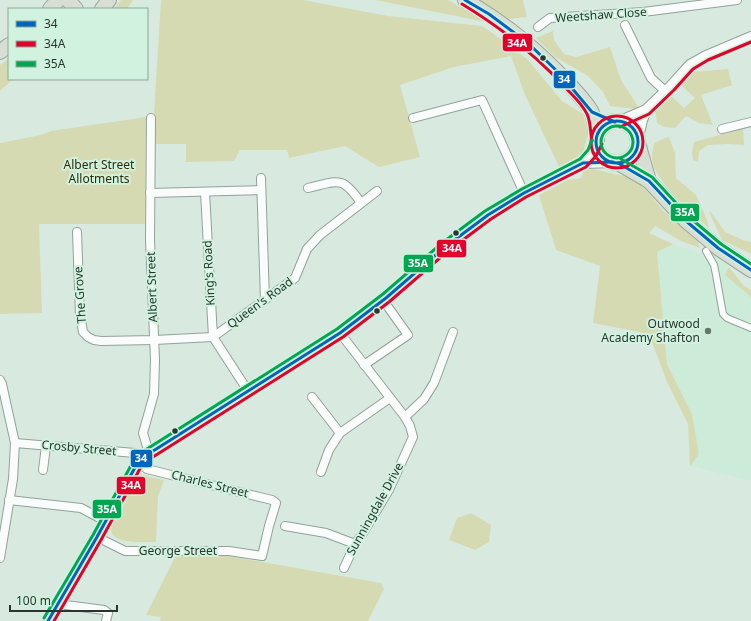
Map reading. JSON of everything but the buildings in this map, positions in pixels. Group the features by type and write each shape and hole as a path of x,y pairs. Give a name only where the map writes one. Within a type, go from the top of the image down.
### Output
{"highway":[{"path":"51,8 58,0"},
{"path":"68,0 75,8"},
{"path":"103,8 109,0"},
{"path":"465,0 495,18 528,43 577,93 592,112 598,149 606,160 615,163 649,181 686,221 723,252 751,270"},
{"path":"0,52 8,46"},
{"path":"592,112 616,122"},
{"path":"597,141 601,130 610,123 625,123 631,126 638,141 649,181"},
{"path":"615,163 624,162 634,155 638,141"}],"street":[{"name":"Weetshaw Close","path":"538,27 550,18 643,12 737,0"},
{"path":"625,25 651,78 665,91"},
{"path":"616,122 646,110 690,65 706,56 751,37"},
{"path":"413,118 482,100 524,193"},
{"path":"638,141 646,110"},
{"name":"Albert Street","path":"143,458 143,433 154,388 154,340 150,240 151,118"},
{"path":"722,129 751,122"},
{"path":"48,621 143,458 340,333 383,300 445,247 488,215 524,193 583,163 592,153 597,141"},
{"path":"583,163 615,163"},
{"path":"261,178 265,300"},
{"path":"308,188 333,182 341,182 351,189 361,203"},
{"path":"150,193 261,190"},
{"name":"King's Road","path":"205,192 213,337"},
{"name":"Queen's Road","path":"213,337 295,278 307,249 320,235 377,192"},
{"name":"The Grove","path":"77,232 80,315 83,332 94,340 154,340"},
{"path":"706,251 714,265 723,314 727,318 751,328"},
{"path":"364,365 408,335 383,300"},
{"path":"405,417 424,399 434,384 453,332"},
{"name":"Sunningdale Drive","path":"340,333 405,417 410,426 413,437 389,490 355,544 344,568"},
{"path":"154,340 213,337 248,391"},
{"path":"0,380 15,443 13,479 0,558"},
{"path":"312,397 340,433"},
{"path":"321,472 329,450 340,433 390,398"},
{"name":"Crosby Street","path":"15,443 135,453 143,458"},
{"path":"43,470 46,446"},
{"name":"Charles Street","path":"143,458 147,469 272,500 276,503 268,526 262,556"},
{"path":"9,500 81,508 105,521"},
{"path":"285,526 326,533 355,544"},
{"name":"George Street","path":"97,537 125,551 229,551 262,556"},
{"path":"58,604 78,605 104,610 108,613 106,621"}],"shaded area":[{"name":"Outwood Academy Shafton","path":"673,244 704,255 711,252 729,267 725,275 751,297 751,481 690,466 699,454 692,414 667,364 657,252"}],"green space":[{"path":"121,0 133,0 128,8 115,8"},
{"path":"161,0 303,0 388,16 482,26 528,60 562,101 583,114 588,134 583,153 560,169 525,95 511,56 454,67 400,85 420,157 379,167 345,146 289,158 287,150 240,150 234,161 186,162 186,144 152,144"},
{"path":"375,0 448,0 486,22"},
{"path":"474,0 523,0 527,17 508,19"},
{"path":"553,31 554,40 564,54 576,57 610,47 621,80 639,108 635,109 610,106 603,92 588,76 555,57 536,38"},
{"path":"8,59 8,80 12,80 0,91 0,65"},
{"path":"728,69 732,85 701,95 713,125 699,123 686,116 675,128 664,127 657,123 655,109 670,95 684,108 695,98 680,84 691,72"},
{"name":"Albert Street Allotments","path":"146,117 145,224 39,224 42,313 0,314 0,143 41,135 51,131"},
{"path":"743,128 744,145 708,145 699,151 698,162 693,160 692,152 694,142"},
{"path":"669,137 675,153 676,178 696,195 709,228 675,196 667,187 655,168 652,157 654,143"},
{"path":"593,169 632,178 644,188 664,211 698,242 700,248 681,241 655,226 649,233 673,244 657,252 667,364 692,414 699,454 690,466 688,424 667,382 649,334 593,323 600,266 556,250 539,195 568,180 581,178 584,170"},
{"path":"709,212 711,212 725,232 751,242 751,254 722,240"},
{"path":"729,267 743,285 751,290 751,297 725,275"},
{"path":"142,474 164,480 158,496 156,542 133,542 121,540 116,538 111,532 111,526 140,475"},
{"path":"471,513 491,525 489,542 475,550 449,540 457,518"},
{"path":"176,555 228,556 381,583 384,589 368,621 160,621 161,617 146,615"}],"transit line":[{"name":"34","path":"465,0 489,14 528,43 560,74 592,112 615,122"},
{"name":"34A","path":"462,4 516,41 552,73 573,95 587,114 592,141"},
{"name":"34A","path":"620,127 649,114 693,69 708,60 751,42"},
{"name":"34A","path":"617,116 627,118 635,124 641,132 643,142 641,152 635,160 627,166 617,168 607,166 599,160 593,152 591,142 593,132 599,124 607,118 617,116"},
{"name":"34","path":"617,121 625,123 634,131 638,142 636,150 628,159 617,163 609,161 600,153 596,142 598,134 606,125 617,121"},
{"name":"35A","path":"617,126 628,131 633,142 628,153 617,158 606,153 601,142 606,131 617,126"},
{"name":"35A","path":"44,618 93,535 134,460 139,454 337,329 383,294 442,243 485,211 522,189 580,159 588,150 592,140"},
{"name":"34A","path":"54,621 145,462 343,337 389,302 448,251 491,219 526,197 586,167 596,156 602,144"},
{"name":"35A","path":"621,159 652,177 689,217 721,244 751,264"},
{"name":"34","path":"48,621 97,537 138,462 142,458 340,333 386,298 445,247 488,215 524,193 583,163 613,162"},
{"name":"34","path":"618,163 649,181 686,221 718,248 751,270"}],"place":[{"name":"Outwood Academy Shafton","path":"708,331"}]}
